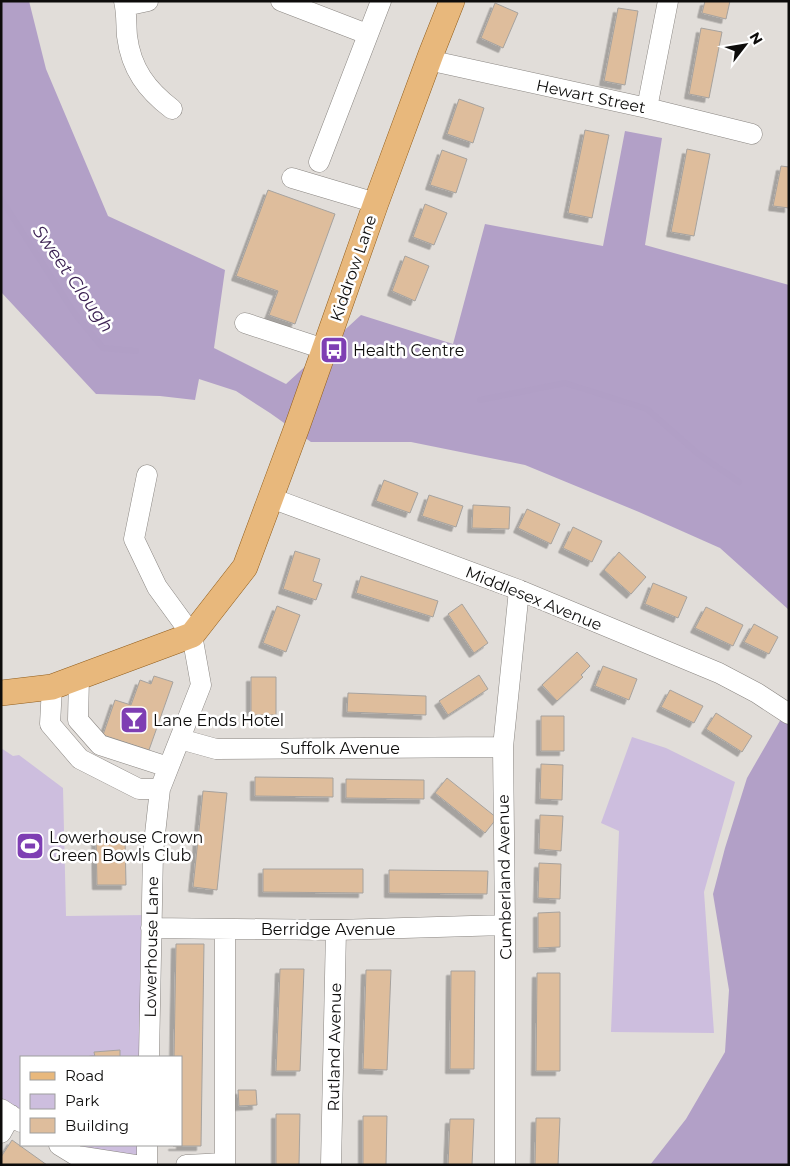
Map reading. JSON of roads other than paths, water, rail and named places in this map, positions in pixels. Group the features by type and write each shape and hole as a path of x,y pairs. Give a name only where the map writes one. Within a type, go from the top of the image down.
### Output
{"main road":[{"name":"Kiddrow Lane","path":"192,635 245,568 428,60 452,1"},
{"path":"1,693 52,687 192,635"}],"street":[{"path":"148,1 125,4 127,38 134,63 143,82 155,96 172,110"},
{"path":"281,1 367,34"},
{"path":"319,162 381,1"},
{"path":"647,108 668,1"},
{"name":"Hewart Street","path":"428,60 647,108 752,134"},
{"path":"292,178 376,203"},
{"path":"244,323 324,349"},
{"path":"147,475 134,540 157,587 192,635"},
{"name":"Middlesex Avenue","path":"271,498 519,590 719,673 758,693 789,714"},
{"name":"Cumberland Avenue","path":"505,1165 503,747 519,590"},
{"name":"Lowerhouse Lane","path":"149,1056 153,852 160,789 201,685 192,635"},
{"path":"79,677 78,720 100,745 168,767"},
{"path":"52,687 50,724 80,759 139,789 160,789"},
{"name":"Suffolk Avenue","path":"180,739 216,749 503,747"},
{"name":"Berridge Avenue","path":"151,928 336,930 505,925"},
{"path":"186,1165 225,1164 225,929"},
{"name":"Rutland Avenue","path":"331,1165 336,930"},
{"path":"1,1133 11,1115"},
{"path":"60,1146 76,1160 135,1165"},
{"path":"147,1165 148,1146"}],"waterway":[{"name":"Sweet Clough","path":"1,199 75,314 103,348 136,351"},
{"name":"Sweet Clough","path":"480,400 565,383 647,409 697,453 739,482"}],"place":[{"name":"Health Centre","path":"334,350"},
{"name":"Lane Ends Hotel","path":"134,720"},
{"name":"Lowerhouse Crown Green Bowls Club","path":"30,846"}]}
